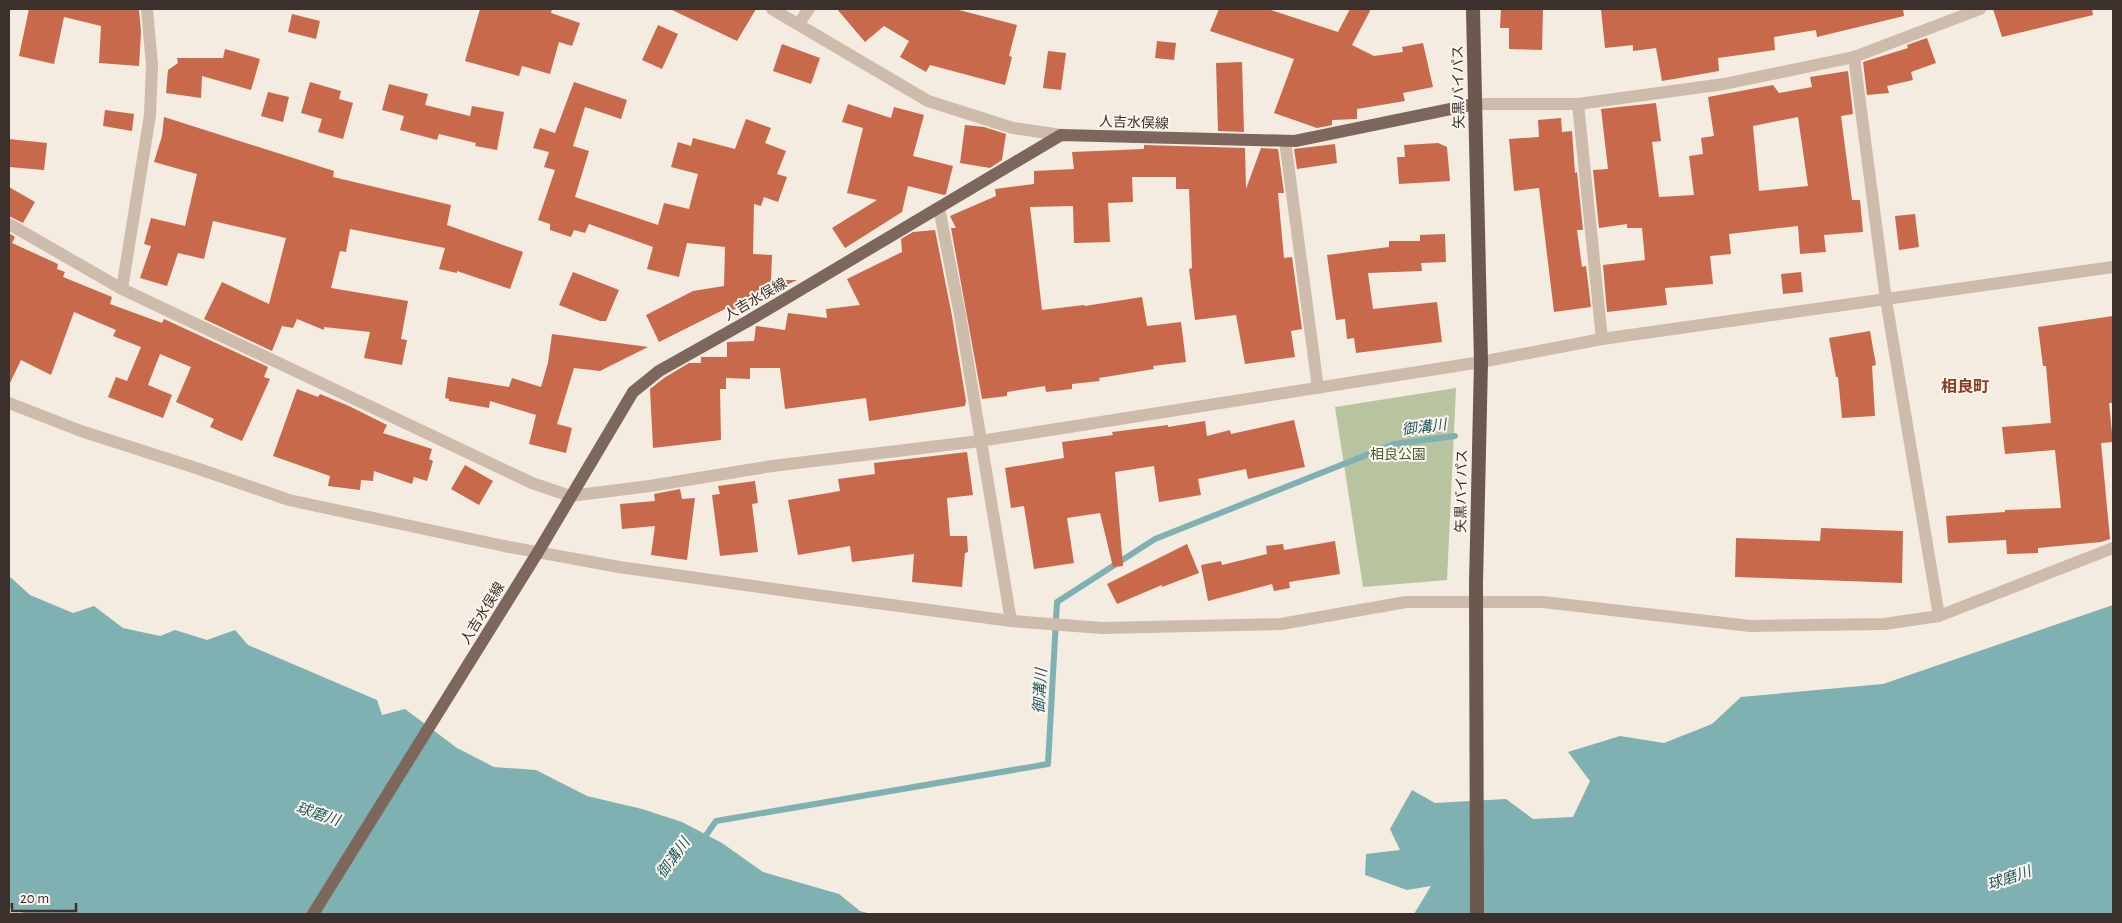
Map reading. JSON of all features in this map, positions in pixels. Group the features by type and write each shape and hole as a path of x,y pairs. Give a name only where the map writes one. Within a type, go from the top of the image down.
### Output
{"highway":[{"name":"矢黒バイパス","path":"1473,9 1480,362 1476,583 1477,914"}],"main road":[{"name":"人吉水俣線","path":"313,914 535,557 632,392 659,370 748,321 1061,134 1295,141 1475,104"}],"street":[{"path":"122,289 150,115 152,65 147,9"},
{"path":"772,9 799,23 928,101 1013,128 1061,134"},
{"path":"799,23 809,9"},
{"path":"1475,104 1578,104 1724,84 1854,57 1980,9"},
{"path":"1854,57 1886,300 1939,616"},
{"path":"1578,104 1602,339"},
{"path":"1285,141 1318,388"},
{"path":"939,208 960,315 1011,621"},
{"path":"9,224 122,289 523,479 570,496 650,486 772,466 980,441 1480,362 1602,339 2113,267"},
{"path":"9,404 81,431 289,500 535,557 1011,621 1102,628 1281,624 1406,602 1543,602 1750,626 1884,624 1939,616 2113,548"}],"green space":[{"name":"相良公園","path":"1456,388 1447,580 1363,587 1335,407"}],"water":[{"name":"球磨川","path":"9,576 30,595 73,613 94,606 123,628 160,636 175,630 207,640 235,630 248,645 377,700 382,715 405,709 457,748 494,767 536,770 587,796 642,809 682,822 722,843 763,872 839,894 860,911 871,914 27,914 9,908"},
{"name":"球磨川","path":"2113,605 2113,914 1414,914 1431,886 1407,890 1365,875 1366,854 1400,850 1390,829 1412,790 1435,803 1506,799 1533,819 1573,817 1590,781 1568,752 1620,736 1664,743 1712,724 1741,697 1883,684"}],"building":[{"path":"29,9 139,9 141,32 139,66 99,63 101,26 64,17 54,64 19,56"},
{"path":"480,9 552,9 551,13 580,23 572,46 559,42 550,74 522,66 519,76 465,61"},
{"path":"670,9 756,9 737,41"},
{"path":"837,9 955,9 1017,25 1009,56 1012,57 1005,85 930,65 926,72 900,57 909,41 884,26 865,42"},
{"path":"1219,9 1268,9 1338,32 1350,9 1371,9 1352,45 1374,56 1403,52 1402,47 1423,43 1433,87 1403,93 1405,101 1357,109 1357,119 1332,120 1332,125 1317,128 1274,113 1294,59 1210,31"},
{"path":"1501,9 1543,9 1542,50 1509,49 1509,28 1500,28"},
{"path":"1601,9 1903,9 1904,16 1817,37 1816,30 1774,37 1775,50 1718,58 1719,71 1662,81 1656,48 1633,51 1633,45 1605,48"},
{"path":"1993,9 2092,9 2093,15 2002,37"},
{"path":"292,14 320,21 316,39 288,32"},
{"path":"658,25 678,34 662,69 642,60"},
{"path":"1927,38 1936,63 1911,72 1913,80 1887,86 1889,93 1867,95 1863,62 1908,48 1907,45"},
{"path":"1157,41 1176,43 1174,60 1155,58"},
{"path":"782,44 820,58 811,84 773,71"},
{"path":"225,49 260,59 251,90 202,76 201,98 166,93 168,70 178,63 177,58 223,58"},
{"path":"1048,51 1066,53 1061,90 1043,88"},
{"path":"1242,62 1244,132 1218,131 1216,63"},
{"path":"1848,71 1853,114 1841,116 1852,200 1860,200 1863,232 1824,235 1826,252 1800,254 1798,226 1729,234 1731,254 1710,256 1713,284 1665,288 1667,305 1607,312 1603,265 1645,260 1642,228 1627,228 1627,224 1599,228 1593,170 1608,169 1601,109 1656,103 1661,141 1652,142 1659,197 1694,195 1689,156 1703,154 1701,138 1714,136 1708,97 1773,85 1779,93 1812,87 1810,77","holes":["1798,117 1808,186 1759,191 1753,126"]},
{"path":"310,82 341,91 339,99 353,103 343,139 318,132 322,119 301,113"},
{"path":"574,82 627,100 621,119 585,107 573,146 589,151 575,197 658,225 664,203 689,209 698,174 671,167 678,142 691,146 693,138 735,149 746,119 771,128 765,143 786,151 777,174 787,177 778,202 764,197 761,206 754,204 753,254 772,255 771,280 797,280 727,313 727,308 659,342 646,315 693,291 724,286 725,247 687,243 679,277 647,269 653,247 589,224 585,233 574,230 571,237 550,230 550,224 538,220 555,170 544,167 549,152 533,148 540,128 555,133"},
{"path":"389,84 428,94 425,105 470,116 472,106 504,112 497,150 475,146 476,143 439,134 437,140 400,130 404,116 382,110"},
{"path":"268,92 289,97 283,122 261,116"},
{"path":"848,104 891,118 894,107 924,115 913,156 953,166 946,194 908,186 902,212 845,248 832,228 877,200 847,193 863,128 842,122"},
{"path":"105,110 134,114 132,131 103,126"},
{"path":"164,117 334,171 333,177 451,205 447,225 523,252 510,289 457,271 457,273 439,269 445,248 350,229 346,252 340,251 331,288 408,301 401,339 407,340 402,365 364,358 370,332 324,327 324,330 297,319 293,328 282,326 272,351 204,319 222,282 269,304 286,238 213,221 204,259 178,253 167,286 140,278 151,246 144,244 151,218 185,226 197,174 154,162 162,136"},
{"path":"1561,118 1562,132 1572,131 1575,173 1577,172 1583,230 1577,230 1582,267 1586,266 1591,307 1554,312 1539,188 1514,191 1509,139 1539,137 1538,120"},
{"path":"965,125 984,127 1006,134 1002,160 990,168 960,163"},
{"path":"9,139 47,143 44,170 9,167"},
{"path":"1438,143 1447,147 1450,181 1399,184 1397,157 1405,157 1404,145"},
{"path":"1335,144 1337,163 1297,169 1294,149"},
{"path":"1144,145 1245,148 1246,189 1261,148 1278,149 1284,193 1278,193 1284,258 1292,257 1302,329 1291,331 1295,357 1245,364 1236,315 1195,320 1189,269 1192,268 1189,189 1176,189 1176,177 1132,177 1133,202 1108,203 1110,242 1074,243 1073,206 1030,207 1042,310 1085,306 1142,297 1147,326 1181,322 1186,362 1153,366 1154,369 1099,378 1100,381 1072,384 1072,389 1046,392 1045,386 1007,392 1007,396 982,399 951,228 956,228 950,216 996,196 995,189 1034,184 1034,171 1074,169 1072,152 1144,149"},
{"path":"9,187 35,202 23,223 9,216"},
{"path":"1915,214 1919,247 1899,250 1895,216"},
{"path":"935,230 952,316 966,401 965,406 869,421 866,398 785,409 780,368 750,368 750,379 726,378 726,389 720,389 721,440 653,448 650,389 664,378 689,363 701,363 701,357 727,357 727,342 754,341 756,326 785,330 788,313 827,318 826,309 860,305 847,279 902,252 901,239 913,232"},
{"path":"9,233 15,237 12,243 58,264 57,269 65,272 63,277 112,297 110,304 162,323 164,319 268,367 264,377 270,379 242,441 210,427 214,419 176,402 191,367 160,354 148,385 172,395 163,418 108,397 116,377 127,381 141,347 113,336 116,330 74,312 51,375 21,360 9,385"},
{"path":"1445,234 1446,262 1421,263 1422,271 1368,273 1373,309 1437,302 1442,342 1356,353 1354,338 1347,339 1345,319 1336,320 1327,255 1389,247 1389,241 1420,241 1420,235"},
{"path":"573,272 619,290 606,321 600,321 559,305"},
{"path":"1801,272 1803,292 1783,294 1781,274"},
{"path":"2113,316 2113,403 2109,403 2113,442 2101,443 2110,539 2101,542 2038,548 2038,553 2007,554 2006,540 1948,543 1946,516 2005,512 2005,510 2061,508 2055,450 2005,454 2002,427 2051,423 2046,366 2043,366 2038,327"},
{"path":"1870,331 1876,365 1872,366 1875,416 1842,418 1838,377 1836,377 1829,338"},
{"path":"552,334 648,347 600,371 574,368 557,424 572,428 566,453 529,444 536,415 490,401 489,408 449,401 449,399 445,398 448,377 509,387 512,378 541,387 548,363"},
{"path":"297,389 318,397 320,394 349,406 387,425 383,433 432,449 429,459 433,461 427,481 414,477 412,484 374,471 373,481 361,480 360,490 328,486 330,476 273,456"},
{"path":"1294,420 1305,467 1248,479 1246,469 1198,479 1201,495 1159,502 1154,466 1115,472 1123,566 1113,567 1100,513 1067,518 1074,563 1034,569 1024,506 1011,508 1005,468 1064,458 1062,442 1113,435 1112,432 1168,425 1168,427 1205,421 1207,436 1230,430 1231,434"},
{"path":"967,452 973,495 947,498 950,536 967,536 968,552 965,553 962,587 912,582 914,554 852,562 850,546 798,555 788,500 840,491 838,479 875,474 874,463"},
{"path":"465,465 493,481 479,505 451,489"},
{"path":"755,481 758,503 752,504 758,552 720,556 712,495 720,494 718,486"},
{"path":"680,489 682,499 695,498 687,560 651,555 655,526 622,529 620,504 655,501 654,494"},
{"path":"1821,528 1903,531 1902,583 1735,577 1736,538 1820,541"},
{"path":"1335,541 1340,574 1289,582 1290,588 1274,591 1272,584 1208,601 1201,565 1221,561 1222,565 1267,554 1266,546 1283,544 1284,550"},
{"path":"1187,544 1199,573 1162,587 1162,585 1117,604 1107,584"}],"waterway":[{"name":"御溝川","path":"702,841 716,821 1048,764 1057,602 1155,539 1394,444 1455,436"}],"district":[{"name":"相良町","path":"1965,386"}]}
